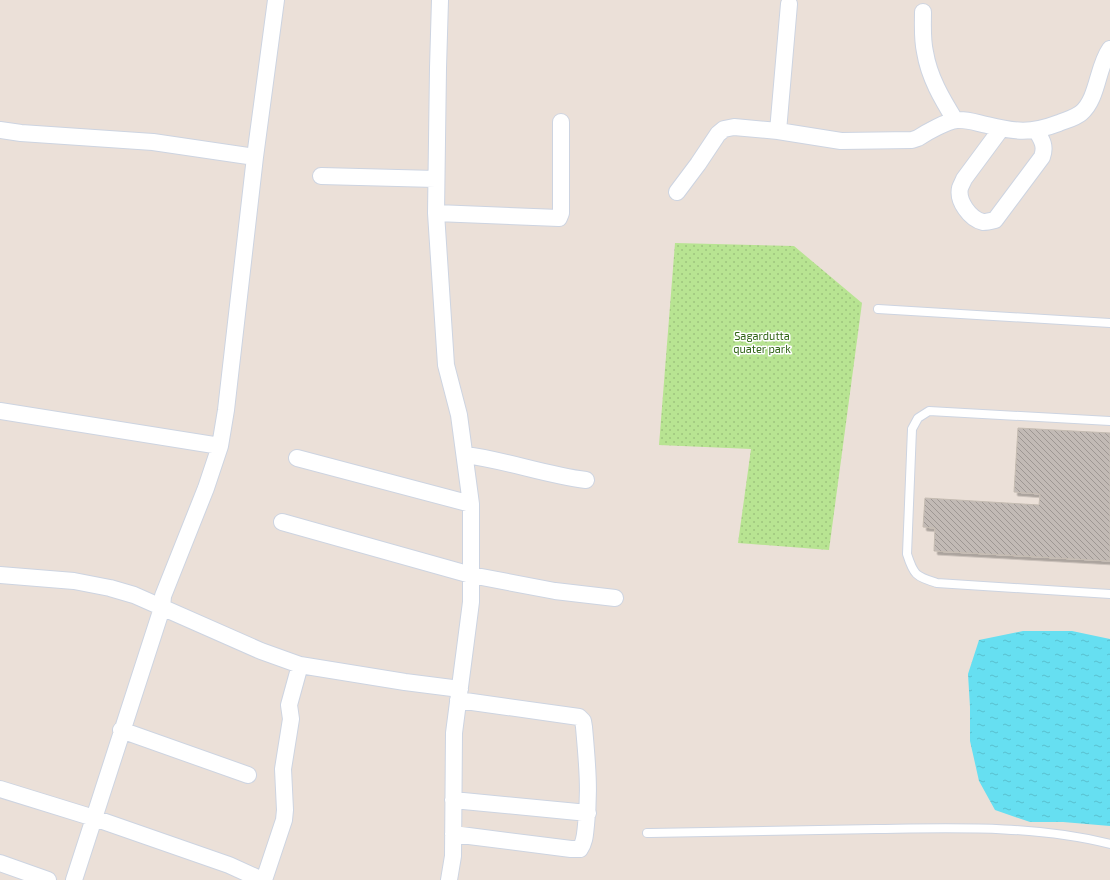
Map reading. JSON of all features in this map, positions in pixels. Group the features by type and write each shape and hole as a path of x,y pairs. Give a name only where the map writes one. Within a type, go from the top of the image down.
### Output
{"street":[{"path":"74,880 162,608 163,596 206,488 220,446 226,410 255,157 276,0"},
{"path":"440,0 436,213 446,365 459,415 471,504 471,602 454,733 453,856 449,880"},
{"path":"778,131 789,4"},
{"path":"923,12 925,52 930,73 941,97 955,120"},
{"path":"677,192 718,134 724,129 734,127 778,131 841,140 909,140 918,138 955,120 971,121 1016,132 1048,127 1081,113 1091,98 1105,58 1110,49"},
{"path":"436,213 559,218 562,213 561,122"},
{"path":"1001,129 964,179 960,189 960,199 965,208 972,216 981,222 995,220 1042,157 1044,142 1036,130"},
{"path":"0,130 21,133 152,142 255,157"},
{"path":"321,176 436,179"},
{"path":"0,411 220,446"},
{"path":"465,455 490,458 566,477 586,480"},
{"path":"297,458 471,504"},
{"path":"282,522 471,575 555,591 615,598"},
{"path":"0,575 74,581 110,588 134,595 261,651 300,665 405,682 459,695 579,717 583,721 589,780 588,813 584,843 580,849 453,834"},
{"path":"0,789 94,818 229,866 257,879 284,820 283,769 291,719 289,705 300,665"},
{"path":"122,730 248,775"},
{"path":"454,800 588,813"},
{"path":"0,863 48,880"}],"lane":[{"path":"878,309 1110,323"},
{"path":"1110,420 929,411 918,418 912,429 907,554 910,565 918,576 937,583 1110,594"},
{"path":"647,833 914,828 980,829 1061,834 1083,837 1110,844"}],"green space":[{"name":"Sagardutta quater park","path":"675,243 794,246 862,303 829,550 738,543 751,449 659,445"}],"water":[{"path":"1023,631 1072,631 1110,639 1110,826 1063,822 1030,822 995,810 979,781 970,741 968,674 979,640"}],"building":[{"path":"1018,428 1110,433 1110,561 934,551 935,528 923,527 925,498 1039,505 1040,494 1014,492"}]}
